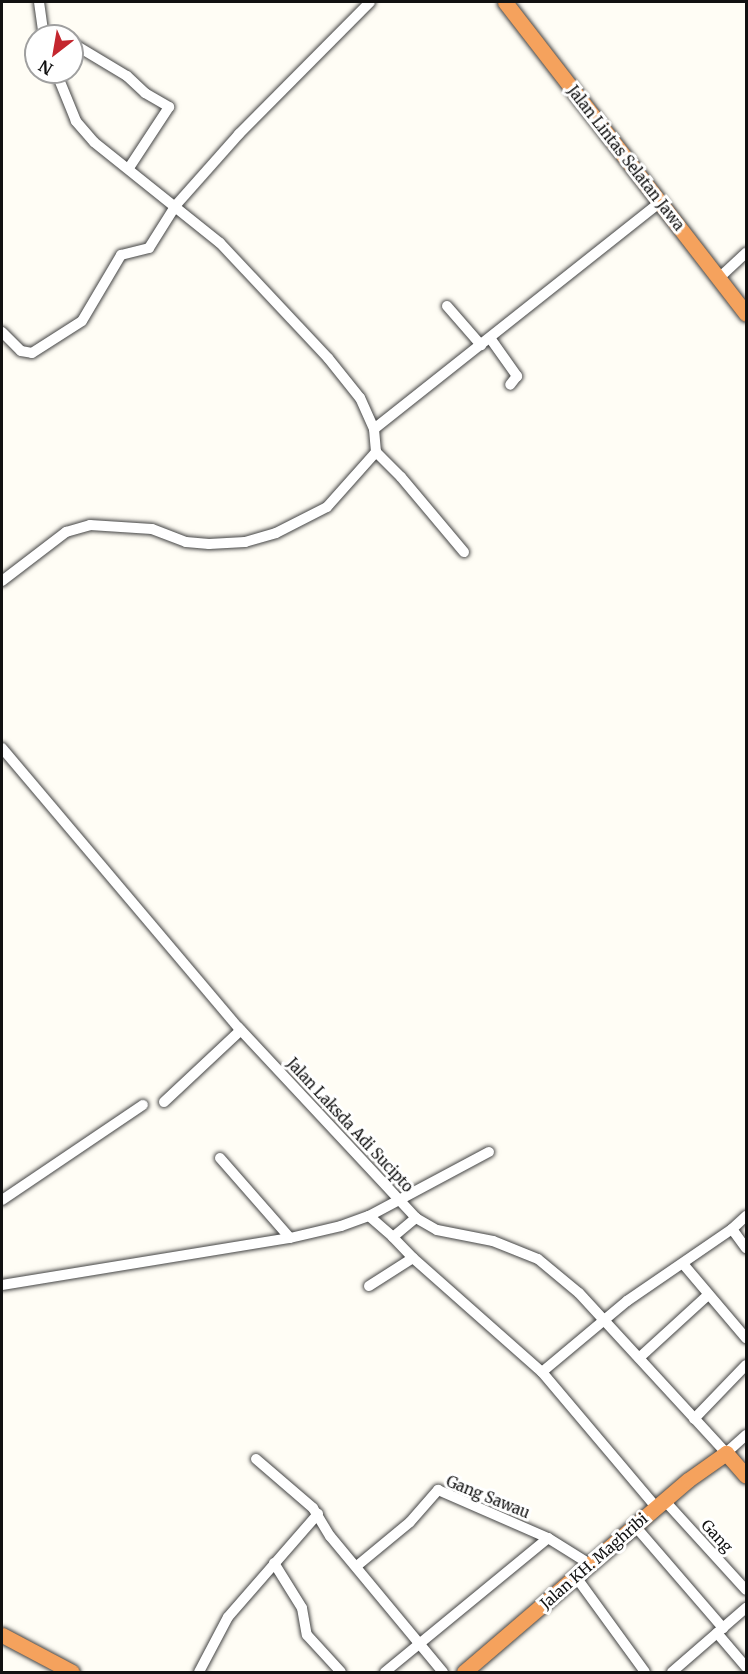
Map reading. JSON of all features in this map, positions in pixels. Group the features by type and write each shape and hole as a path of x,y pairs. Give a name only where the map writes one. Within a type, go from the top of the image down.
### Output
{"highway":[{"name":"Jalan Lintas Selatan Jawa","path":"505,2 747,314"},
{"name":"Jalan KH. Maghribi","path":"469,1671 660,1504 726,1453"},
{"path":"726,1453 747,1476"},
{"path":"4,1639 72,1672"}],"street":[{"path":"39,2 42,24"},
{"path":"2,332 21,351 32,353 82,321 121,255 149,248 176,206 238,134 370,2"},
{"path":"84,50 127,75 145,93 170,107 129,168"},
{"path":"61,84 76,120 94,142 176,206 266,288 328,358 360,398 374,429 376,452 401,477 464,552"},
{"path":"374,429 660,202"},
{"path":"719,278 747,253"},
{"path":"447,306 486,341 517,376 510,385"},
{"path":"2,581 66,532 90,525 152,530 186,542 209,544 245,542 276,533 327,507 376,452"},
{"name":"Jalan Laksda Adi Sucipto","path":"2,748 241,1030 416,1218 437,1230 493,1241 538,1259 567,1281 726,1453"},
{"path":"164,1102 241,1030"},
{"path":"2,1200 143,1105"},
{"path":"2,1285 290,1238 369,1216 489,1152"},
{"path":"220,1158 290,1238"},
{"name":"Gang","path":"369,1216 412,1258 542,1372 660,1504 747,1590"},
{"path":"542,1372 603,1320 684,1265 747,1216"},
{"path":"393,1237 416,1218"},
{"path":"732,1229 747,1248"},
{"path":"369,1286 412,1258"},
{"path":"684,1265 747,1338"},
{"path":"639,1358 708,1295"},
{"path":"694,1419 747,1365"},
{"path":"726,1453 747,1435"},
{"path":"256,1459 318,1514 330,1536 358,1565 443,1672"},
{"name":"Gang Sawau","path":"358,1565 410,1522 437,1490 548,1538 591,1564"},
{"path":"199,1672 228,1617 318,1514"},
{"path":"635,1526 747,1667"},
{"path":"385,1672 419,1641 548,1538"},
{"path":"274,1563 302,1608 307,1635 341,1672"},
{"path":"576,1577 645,1672"},
{"path":"672,1672 746,1610"}]}
